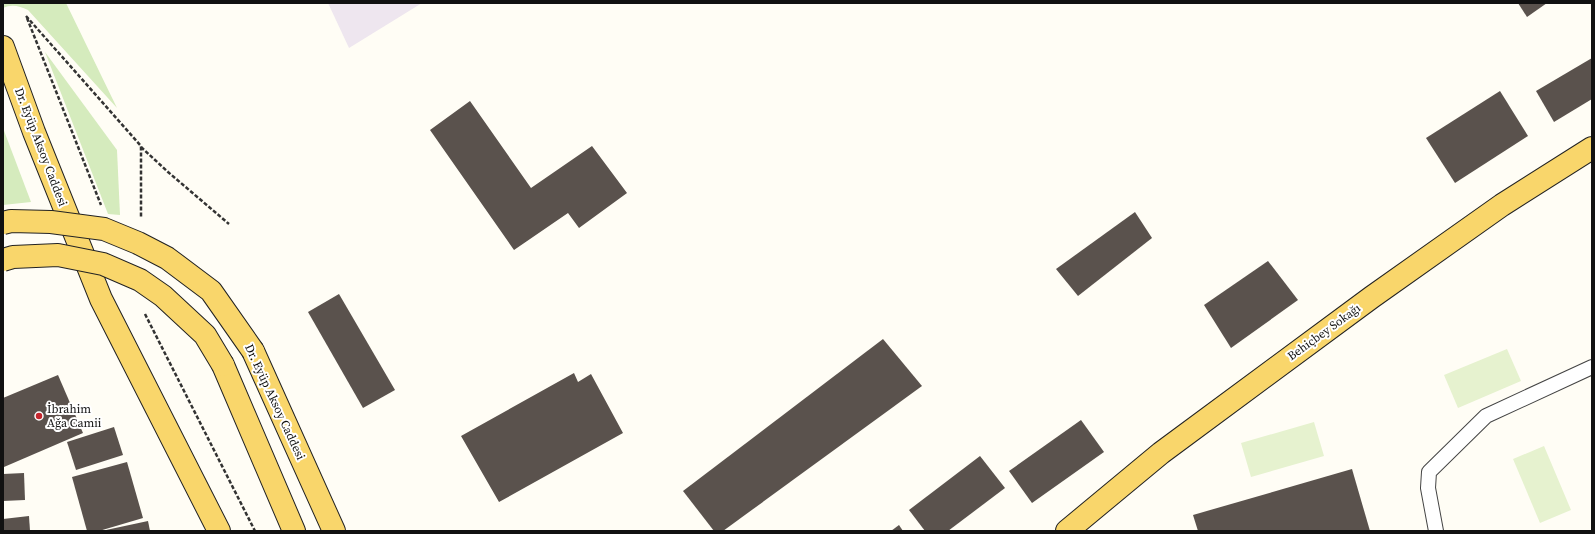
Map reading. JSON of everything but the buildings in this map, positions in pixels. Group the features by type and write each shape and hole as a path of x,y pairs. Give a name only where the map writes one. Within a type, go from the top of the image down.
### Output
{"main road":[{"name":"Dr. Eyüp Aksoy Caddesi","path":"3,47 34,132 101,299 218,531"},
{"name":"Behiçbey Sokağı","path":"1067,531 1161,453 1372,297 1502,205 1592,148"},
{"name":"Dr. Eyüp Aksoy Caddesi","path":"3,222 51,222 104,229 166,258 211,290 253,351 334,531"},
{"path":"3,260 13,257 58,255 103,264 140,280 163,296 205,335 223,365 294,531"}],"lane":[{"path":"1436,531 1428,488 1429,472 1486,416 1592,367"}],"path":[{"path":"26,16 101,205"},
{"path":"140,146 229,224"}],"shaded area":[{"path":"328,3 422,3 349,48"}],"green space":[{"path":"3,3 66,3 117,108 28,10 16,6 3,8"},
{"path":"45,52 117,150 120,215 108,214"},
{"path":"3,128 31,202 3,205"},
{"path":"1507,349 1521,381 1458,408 1444,375"},
{"path":"1314,422 1324,456 1251,477 1241,443"},
{"path":"1544,446 1571,510 1540,523 1513,459"}],"place":[{"name":"İbrahim Ağa Camii","path":"39,416"}]}
